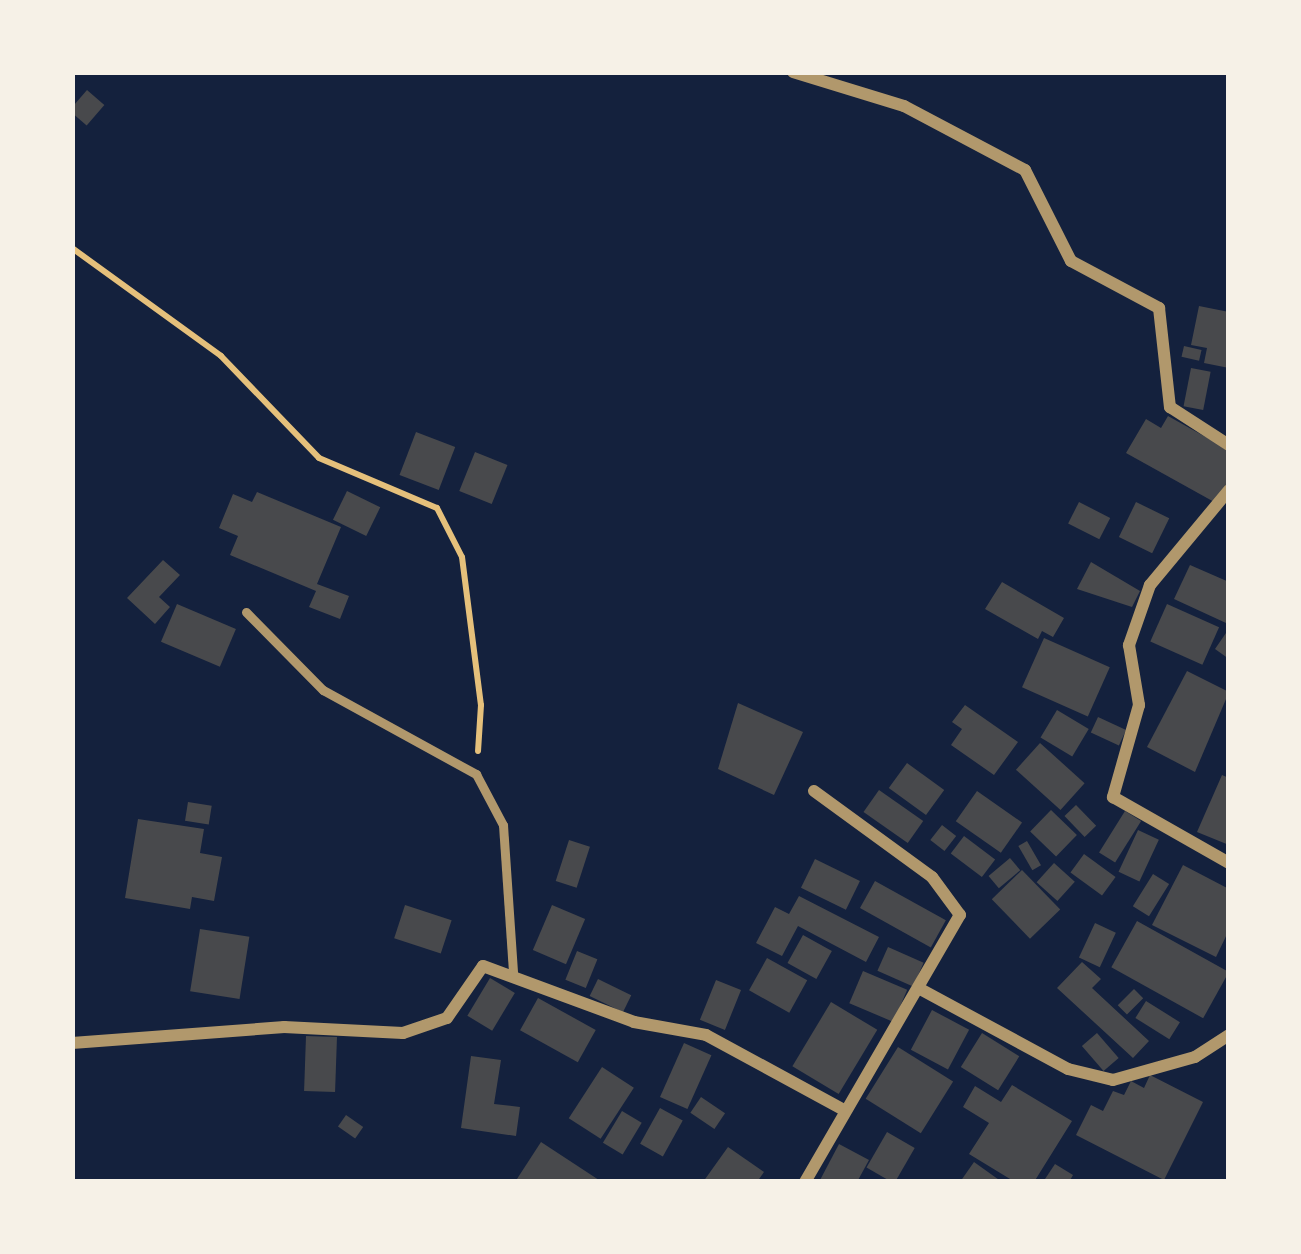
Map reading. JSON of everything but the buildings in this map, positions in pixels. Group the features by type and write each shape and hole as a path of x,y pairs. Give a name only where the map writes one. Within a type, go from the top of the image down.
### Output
{"street":[{"path":"794,72 904,106 1025,170 1071,261 1159,308 1170,406 1229,445"},
{"path":"1229,490 1150,585 1129,645 1139,705 1113,797 1229,863"},
{"path":"805,1182 844,1110 922,990 960,915 932,877 814,791"},
{"path":"72,1043 284,1027 403,1033 447,1018 483,966 513,973 634,1022 706,1035 844,1110"},
{"path":"922,990 1067,1069 1113,1080 1195,1057 1229,1035"}],"lane":[{"path":"246,612 323,690 476,774 503,826 513,973"}],"path":[{"path":"72,248 221,356 320,458 437,508 462,557 482,705 476,774"}]}
